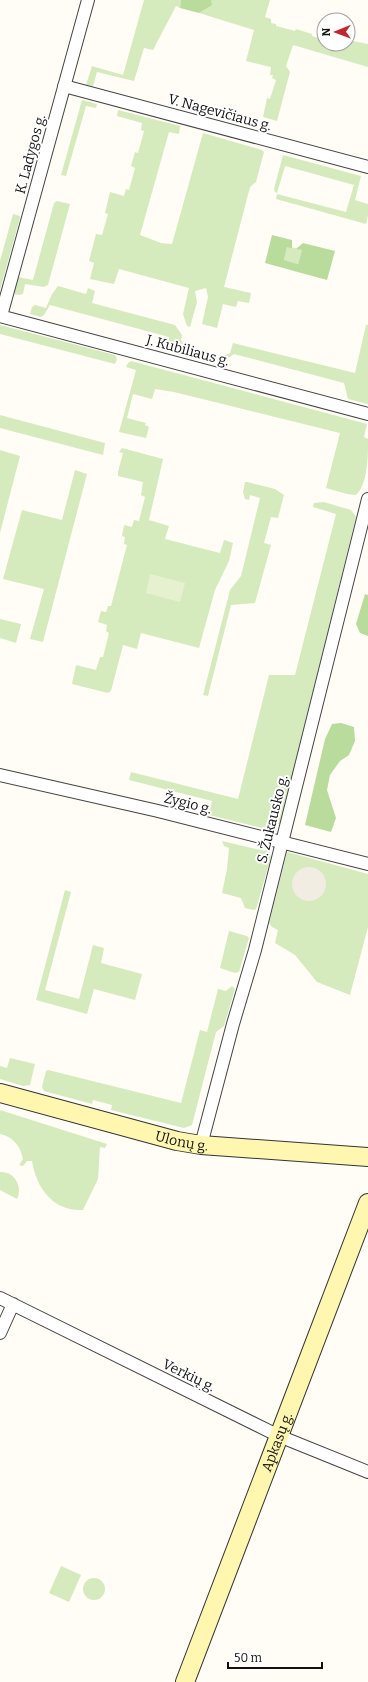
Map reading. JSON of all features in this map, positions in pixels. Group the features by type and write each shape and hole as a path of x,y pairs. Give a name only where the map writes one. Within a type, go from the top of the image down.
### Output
{"main road":[{"name":"Ulonų g.","path":"0,1093 170,1139 201,1145 368,1157"},
{"name":"Apkasų g.","path":"186,1682 368,1203"}],"street":[{"name":"K. Ladygos g.","path":"1,316 88,0"},
{"name":"V. Nagevičiaus g.","path":"64,86 368,167"},
{"name":"J. Kubiliaus g.","path":"1,316 368,414"},
{"name":"S. Žukausko g.","path":"201,1145 233,1024 246,983 368,499"},
{"name":"Žygio g.","path":"0,775 282,841 368,864"},
{"name":"Verkių g.","path":"0,1298 279,1436 368,1472"},
{"path":"0,1333 13,1304"}],"green space":[{"path":"144,0 181,0 180,8 176,6 153,50 144,48 134,81 97,72 93,86 86,85 92,66 123,75"},
{"path":"181,0 211,0 212,5 199,13 180,8"},
{"path":"211,0 270,0 265,17 271,19 271,23 276,24 276,26 295,31 296,29 312,34 312,36 316,37 316,52 293,45 286,66 290,72 277,121 263,117 267,98 270,99 276,80 272,78 273,75 270,75 271,67 246,61 254,30 199,13 211,5"},
{"path":"356,42 368,44 368,67 317,52 356,52"},
{"path":"82,100 97,104 96,108 86,106 66,176 61,175"},
{"path":"118,110 180,126 179,134 169,132 140,235 161,243 172,244 203,133 262,150 264,152 256,182 250,187 224,287 251,293 249,303 238,301 236,307 223,304 217,328 202,324 208,297 206,288 195,291 197,302 190,327 187,326 183,314 189,288 119,269 114,284 90,279 94,263 89,261 96,234 102,235 108,214 105,213 110,192 124,196 126,189 129,190 135,168 131,166 135,152 138,153 144,131 141,130 142,123 117,116"},
{"path":"283,155 361,176 355,200 368,204 366,224 276,199 277,194 346,212 354,185 285,166 277,193 274,189"},
{"path":"57,201 70,204 48,285 44,287 25,284 23,294 14,294 18,277 33,280 54,203"},
{"path":"13,214 20,216 20,218 0,290 0,261"},
{"path":"272,235 292,240 292,248 287,247 284,260 298,264 302,250 296,249 303,243 335,251 327,280 265,263"},
{"path":"287,246 302,250 298,264 284,260"},
{"path":"58,286 86,294 88,288 95,291 92,303 175,325 182,335 181,340 185,347 183,352 179,353 167,350 169,337 50,305 41,317 30,314 32,307 35,305 46,308 52,294"},
{"path":"0,325 115,355 117,359 115,364 0,334"},
{"path":"366,325 368,325 368,404 348,399 344,383 234,354 228,358 226,366 217,362 219,355 223,356 230,353 233,343 355,373"},
{"path":"131,361 367,424 364,437 368,439 367,461 365,477 360,490 356,495 326,488 340,433 174,392 155,389 152,399 133,394 127,418 146,423 145,425 149,427 146,438 119,432 136,370 126,367"},
{"path":"0,415 105,443 103,455 0,428"},
{"path":"122,448 163,459 149,520 169,526 165,539 220,553 224,540 233,543 229,561 215,590 199,648 141,633 137,649 123,645 111,691 108,693 72,684 76,665 96,670 100,657 103,657 109,633 106,631 107,625 98,622 101,611 106,612 108,606 111,606 127,545 124,544 125,537 122,536 124,525 132,527 134,520 139,521 145,497 141,495 143,482 118,476 123,453 119,452"},
{"path":"0,450 20,456 0,533"},
{"path":"75,470 87,474 43,642 30,639 44,589 3,579 22,510 62,520"},
{"path":"245,482 275,489 284,495 278,518 271,517 264,543 271,545 255,603 231,605 208,696 203,695 230,590 241,576 260,498 250,495 249,500 245,499 243,492"},
{"path":"324,502 351,510 356,517 280,824 276,823 274,820 267,822 266,829 209,815 212,801 129,780 131,772 238,799 269,675 295,675 336,514 313,507 314,503"},
{"path":"150,574 185,583 180,602 146,593"},
{"path":"365,594 368,595 368,636 360,633 356,624"},
{"path":"0,619 21,624 16,643 0,638"},
{"path":"341,723 354,727 355,741 349,755 340,761 330,775 327,790 336,818 331,832 305,825 325,739 332,724"},
{"path":"222,841 265,851 266,847 269,850 271,857 256,909 254,910 245,908 241,898 222,893 227,869 229,848 224,846"},
{"path":"287,852 368,874 368,927 350,995 317,982 295,955 275,943 278,930 272,927 269,923"},
{"path":"65,890 71,892 45,990 79,999 93,945 104,948 101,963 142,974 135,1000 94,989 87,1014 36,1000"},
{"path":"229,931 247,936 249,938 239,972 235,973 220,968"},
{"path":"232,986 235,989 224,1026 216,1032 192,1125 184,1128 111,1110 112,1105 93,1100 92,1104 44,1091 42,1087 46,1071 48,1070 181,1103 200,1030 207,1032 218,989 226,991"},
{"path":"10,1058 35,1064 30,1085 23,1086 0,1079 0,1066 7,1068"},
{"path":"0,1110 107,1144 105,1148 100,1147 98,1179 83,1210 73,1210 63,1207 48,1196 42,1189 34,1171 32,1161 27,1161 23,1166 19,1165 23,1159 18,1146 9,1137 0,1134"},
{"path":"0,1172 5,1172 14,1177 19,1190 17,1199 0,1190"},
{"path":"61,1566 81,1575 69,1602 49,1593"},
{"path":"94,1578 98,1579 104,1585 104,1593 98,1599 94,1600 90,1599 84,1593 83,1589 84,1585 90,1579"}],"shaded area":[{"path":"309,867 321,872 326,884 321,896 309,901 297,896 292,884 297,872"}]}
